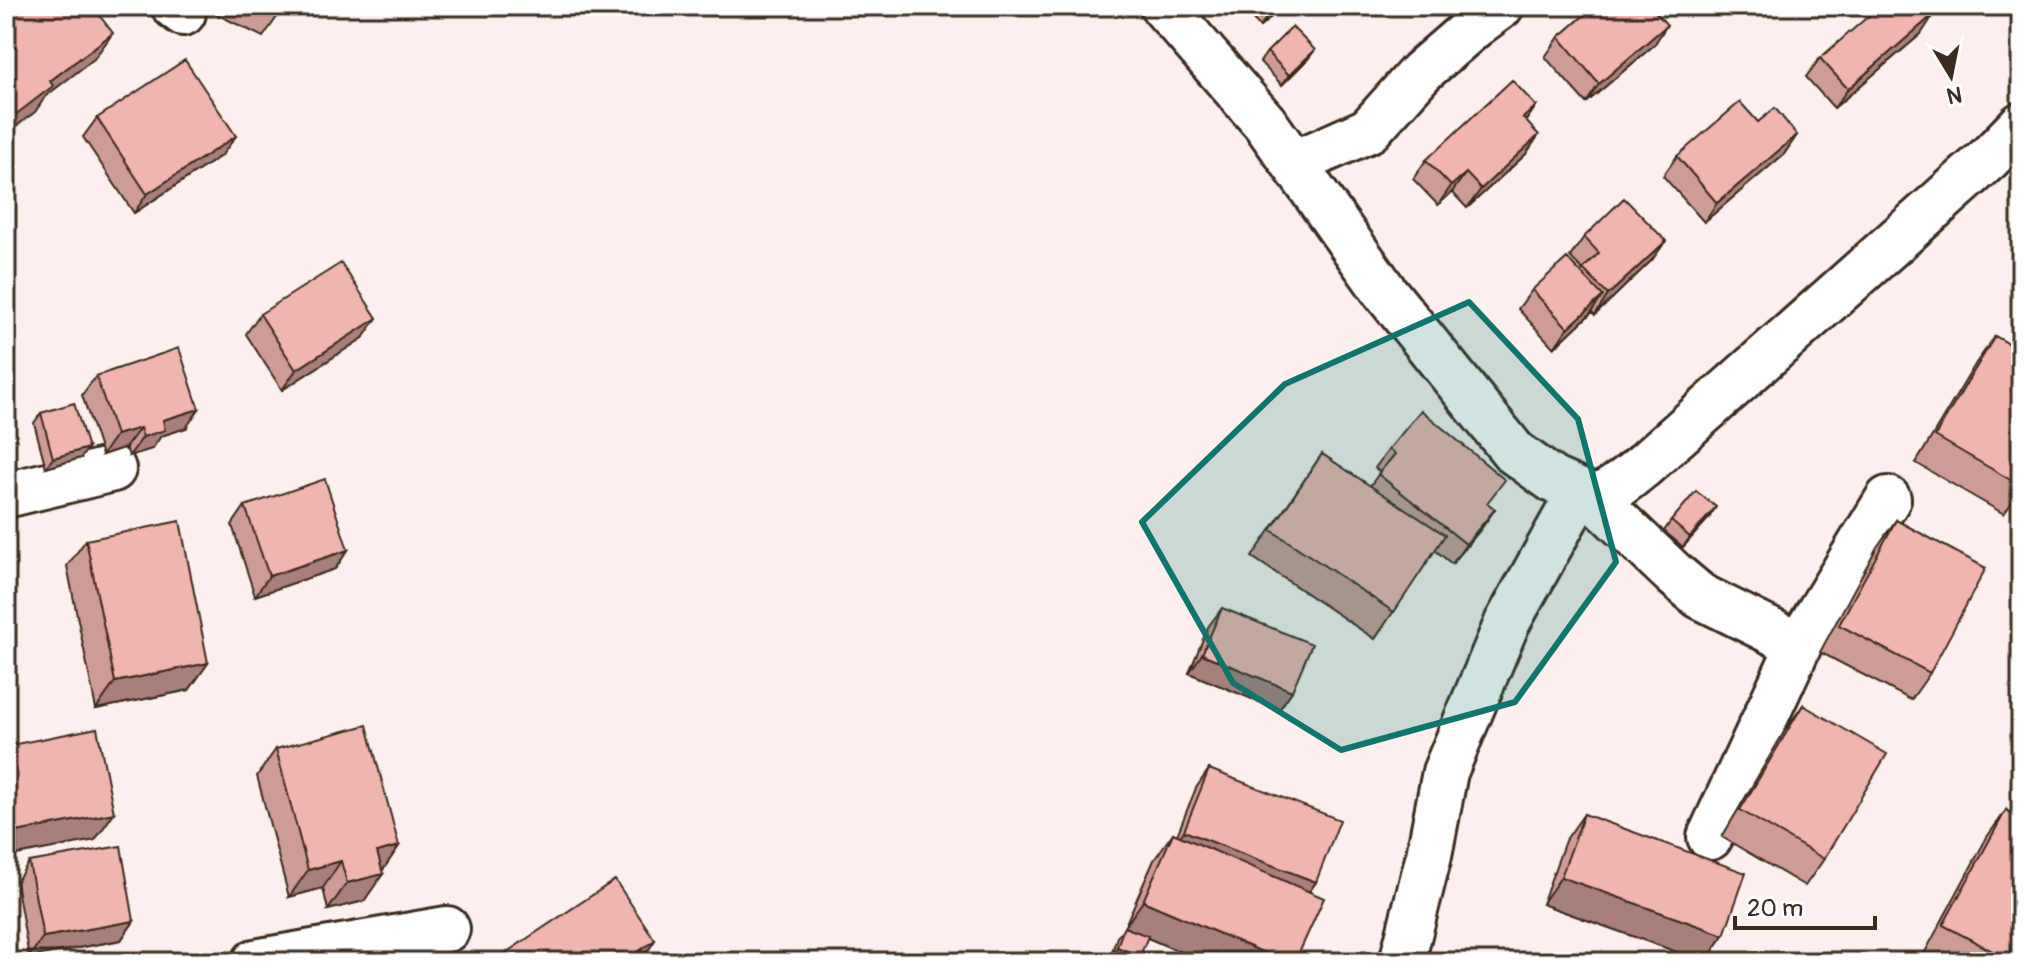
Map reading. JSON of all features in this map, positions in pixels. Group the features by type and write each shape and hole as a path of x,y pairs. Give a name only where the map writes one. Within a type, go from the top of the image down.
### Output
{"street":[{"path":"1163,6 1265,123 1385,292 1514,452 1575,492 1700,596 1799,645"},
{"path":"1295,163 1369,130 1421,72 1501,6"},
{"path":"1575,492 1615,488 2012,149"},
{"path":"6,495 113,469"},
{"path":"1402,962 1429,855 1445,772 1507,623 1575,492"},
{"path":"1710,837 1799,645 1888,499"},
{"path":"255,962 447,929"}],"highlighted area":[{"path":"1469,302 1578,419 1616,562 1515,702 1341,750 1233,683 1142,522 1285,384"}],"building":[{"path":"25,6 92,6 113,33 50,81 53,86 6,122 6,21"},
{"path":"253,6 282,6 277,17"},
{"path":"1595,6 1652,6 1667,25 1599,84 1559,37"},
{"path":"1880,6 1927,6 1934,14 1848,89 1820,58"},
{"path":"1292,27 1315,50 1289,75 1267,52"},
{"path":"185,60 236,136 147,194 97,118"},
{"path":"1512,80 1536,106 1523,118 1539,135 1481,189 1466,173 1451,186 1426,160"},
{"path":"1740,102 1758,122 1775,108 1797,135 1717,203 1677,156"},
{"path":"1624,198 1666,241 1608,295 1583,269 1599,253 1584,237"},
{"path":"1567,258 1603,296 1568,328 1532,290"},
{"path":"341,263 377,318 296,370 260,314"},
{"path":"1995,336 2021,351 2021,486 1935,436"},
{"path":"179,348 199,409 163,420 165,430 143,437 140,428 116,435 96,376"},
{"path":"74,403 88,448 53,458 41,413"},
{"path":"1421,410 1505,480 1487,503 1495,509 1466,544 1378,474 1395,454 1389,449"},
{"path":"1322,454 1445,535 1394,612 1271,530"},
{"path":"325,479 348,550 269,576 245,506"},
{"path":"1696,491 1716,507 1690,537 1671,521"},
{"path":"1896,520 1986,568 1930,673 1839,625"},
{"path":"180,521 208,663 115,682 86,540"},
{"path":"1222,608 1312,644 1292,691 1202,654"},
{"path":"1803,705 1887,754 1824,859 1740,810"},
{"path":"367,725 399,846 377,852 383,874 347,883 341,861 308,870 276,749"},
{"path":"97,728 114,813 6,834 6,746"},
{"path":"1209,769 1340,820 1316,882 1184,831"},
{"path":"2006,810 2021,818 2021,962 2013,962 1943,925"},
{"path":"1584,814 1746,873 1724,935 1561,877"},
{"path":"1173,833 1324,898 1295,962 1286,962 1143,901"},
{"path":"121,846 134,921 43,937 29,862"},
{"path":"615,880 655,940 623,962 509,962 504,954"},
{"path":"1124,927 1148,936 1140,956 1117,947"},
{"path":"1187,956 1200,962 1185,962"}]}
